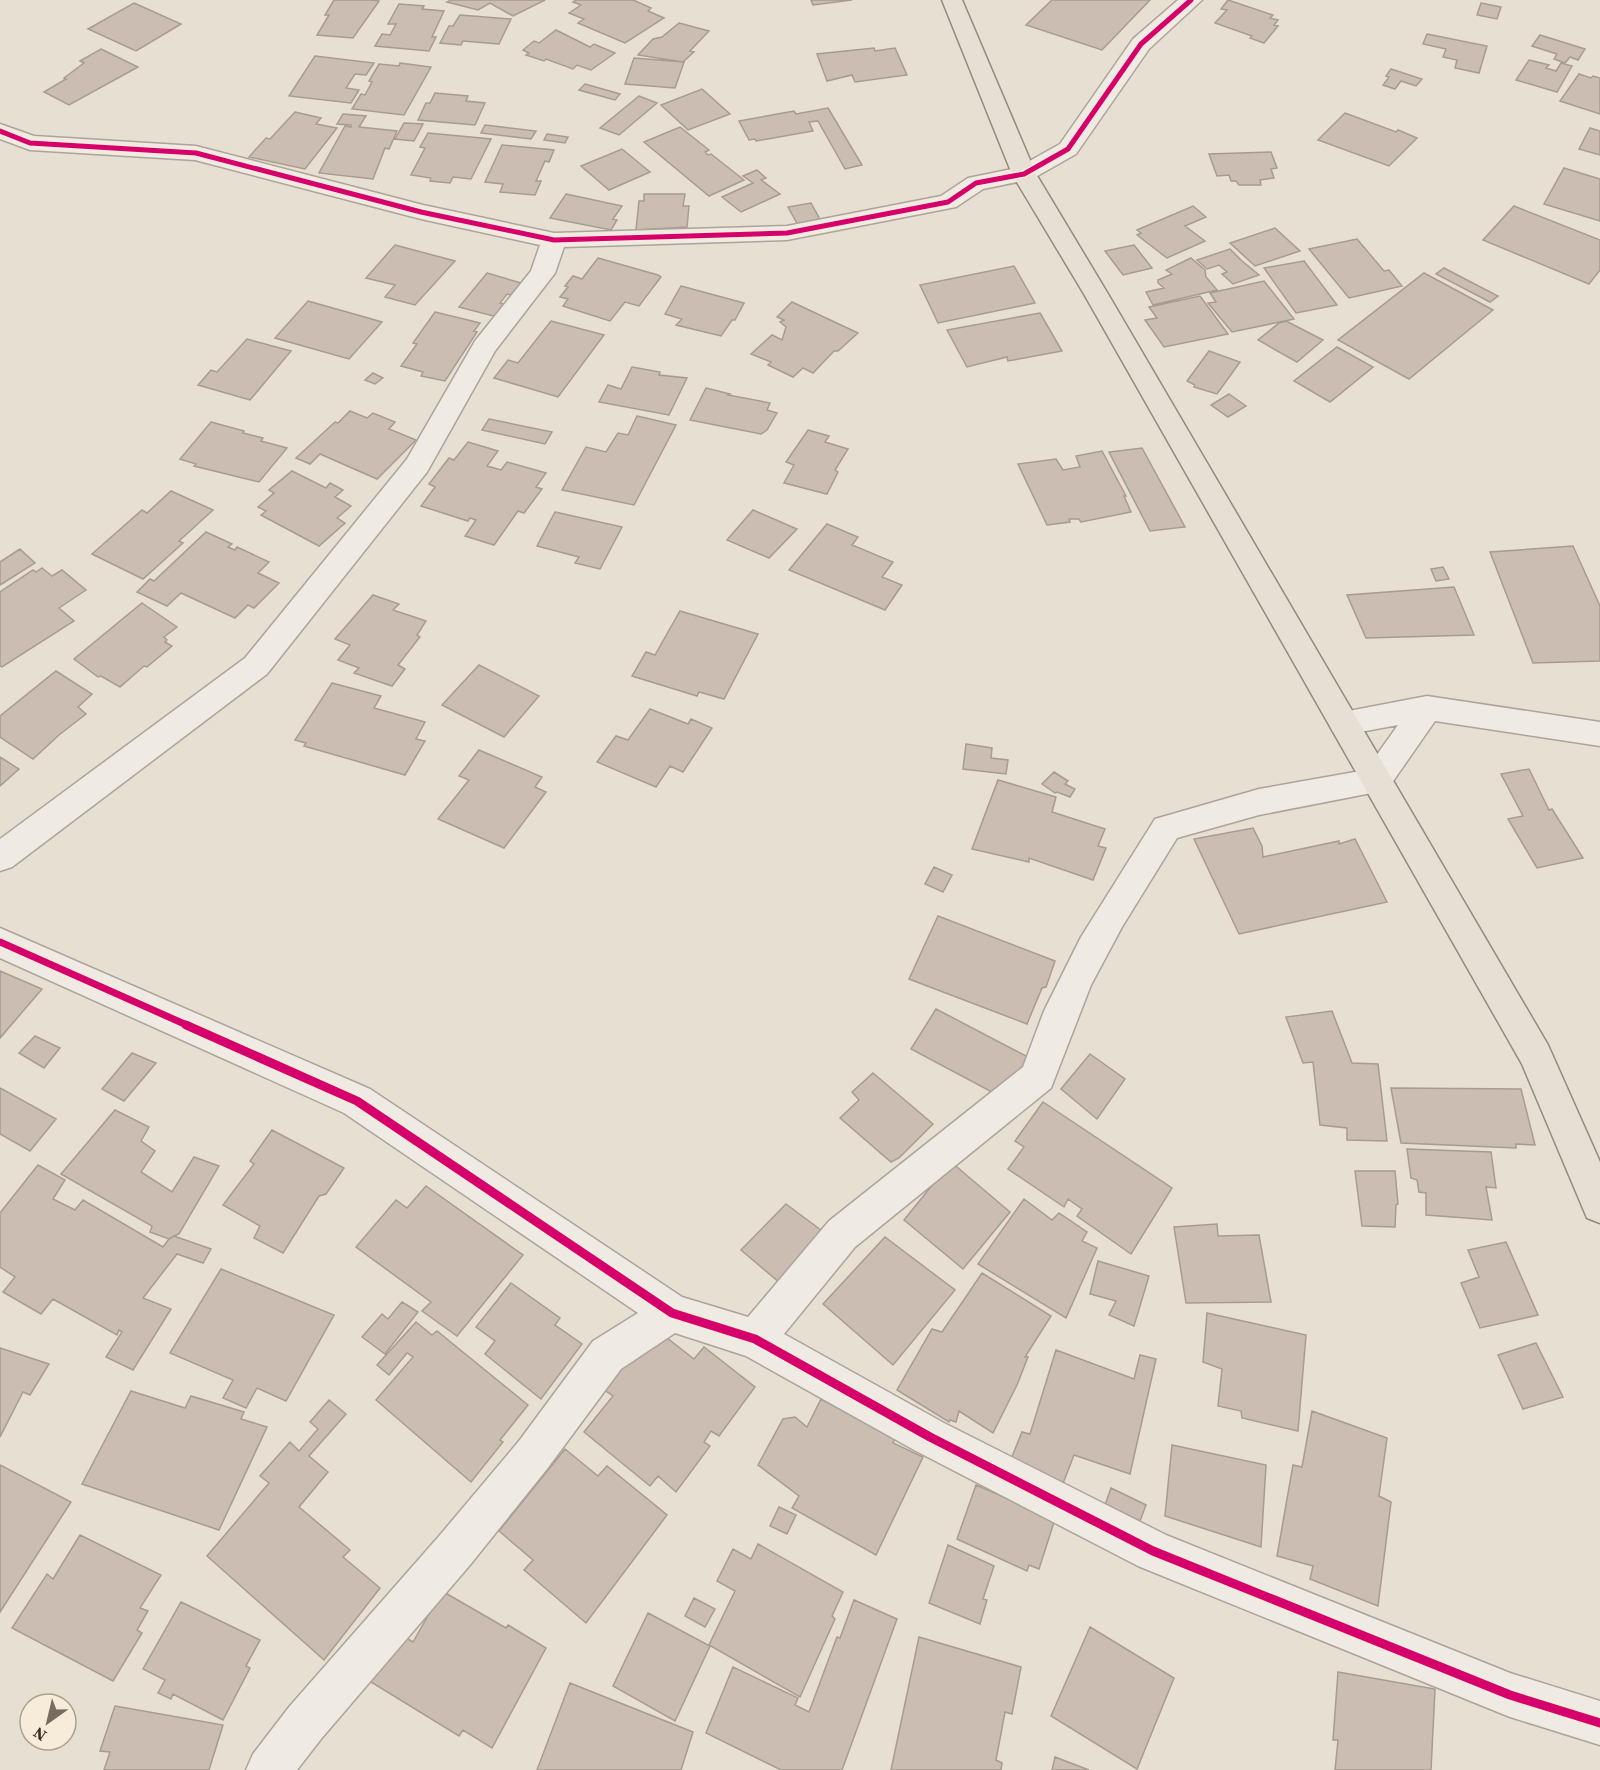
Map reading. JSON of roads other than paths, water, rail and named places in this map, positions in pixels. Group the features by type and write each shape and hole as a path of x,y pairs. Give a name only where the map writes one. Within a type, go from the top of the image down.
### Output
{"main road":[{"path":"952,0 1024,174 1096,294 1536,1056 1600,1205"}],"street":[{"path":"0,131 30,143 196,153 421,212 554,240 787,233 948,202 976,183 1024,174 1068,149 1141,44 1191,0"},
{"path":"0,857 256,666 417,465 483,347 543,273 554,240"},
{"path":"755,1340 842,1234 1038,1077 1045,1051 1087,955 1166,828 1259,802 1376,781 1427,708"},
{"path":"1344,723 1427,708 1600,734"},
{"path":"0,942 357,1101 672,1313 755,1340 930,1437 1152,1551 1510,1695 1600,1723"},
{"path":"269,1770 305,1723 505,1489 607,1354 672,1313"}]}
